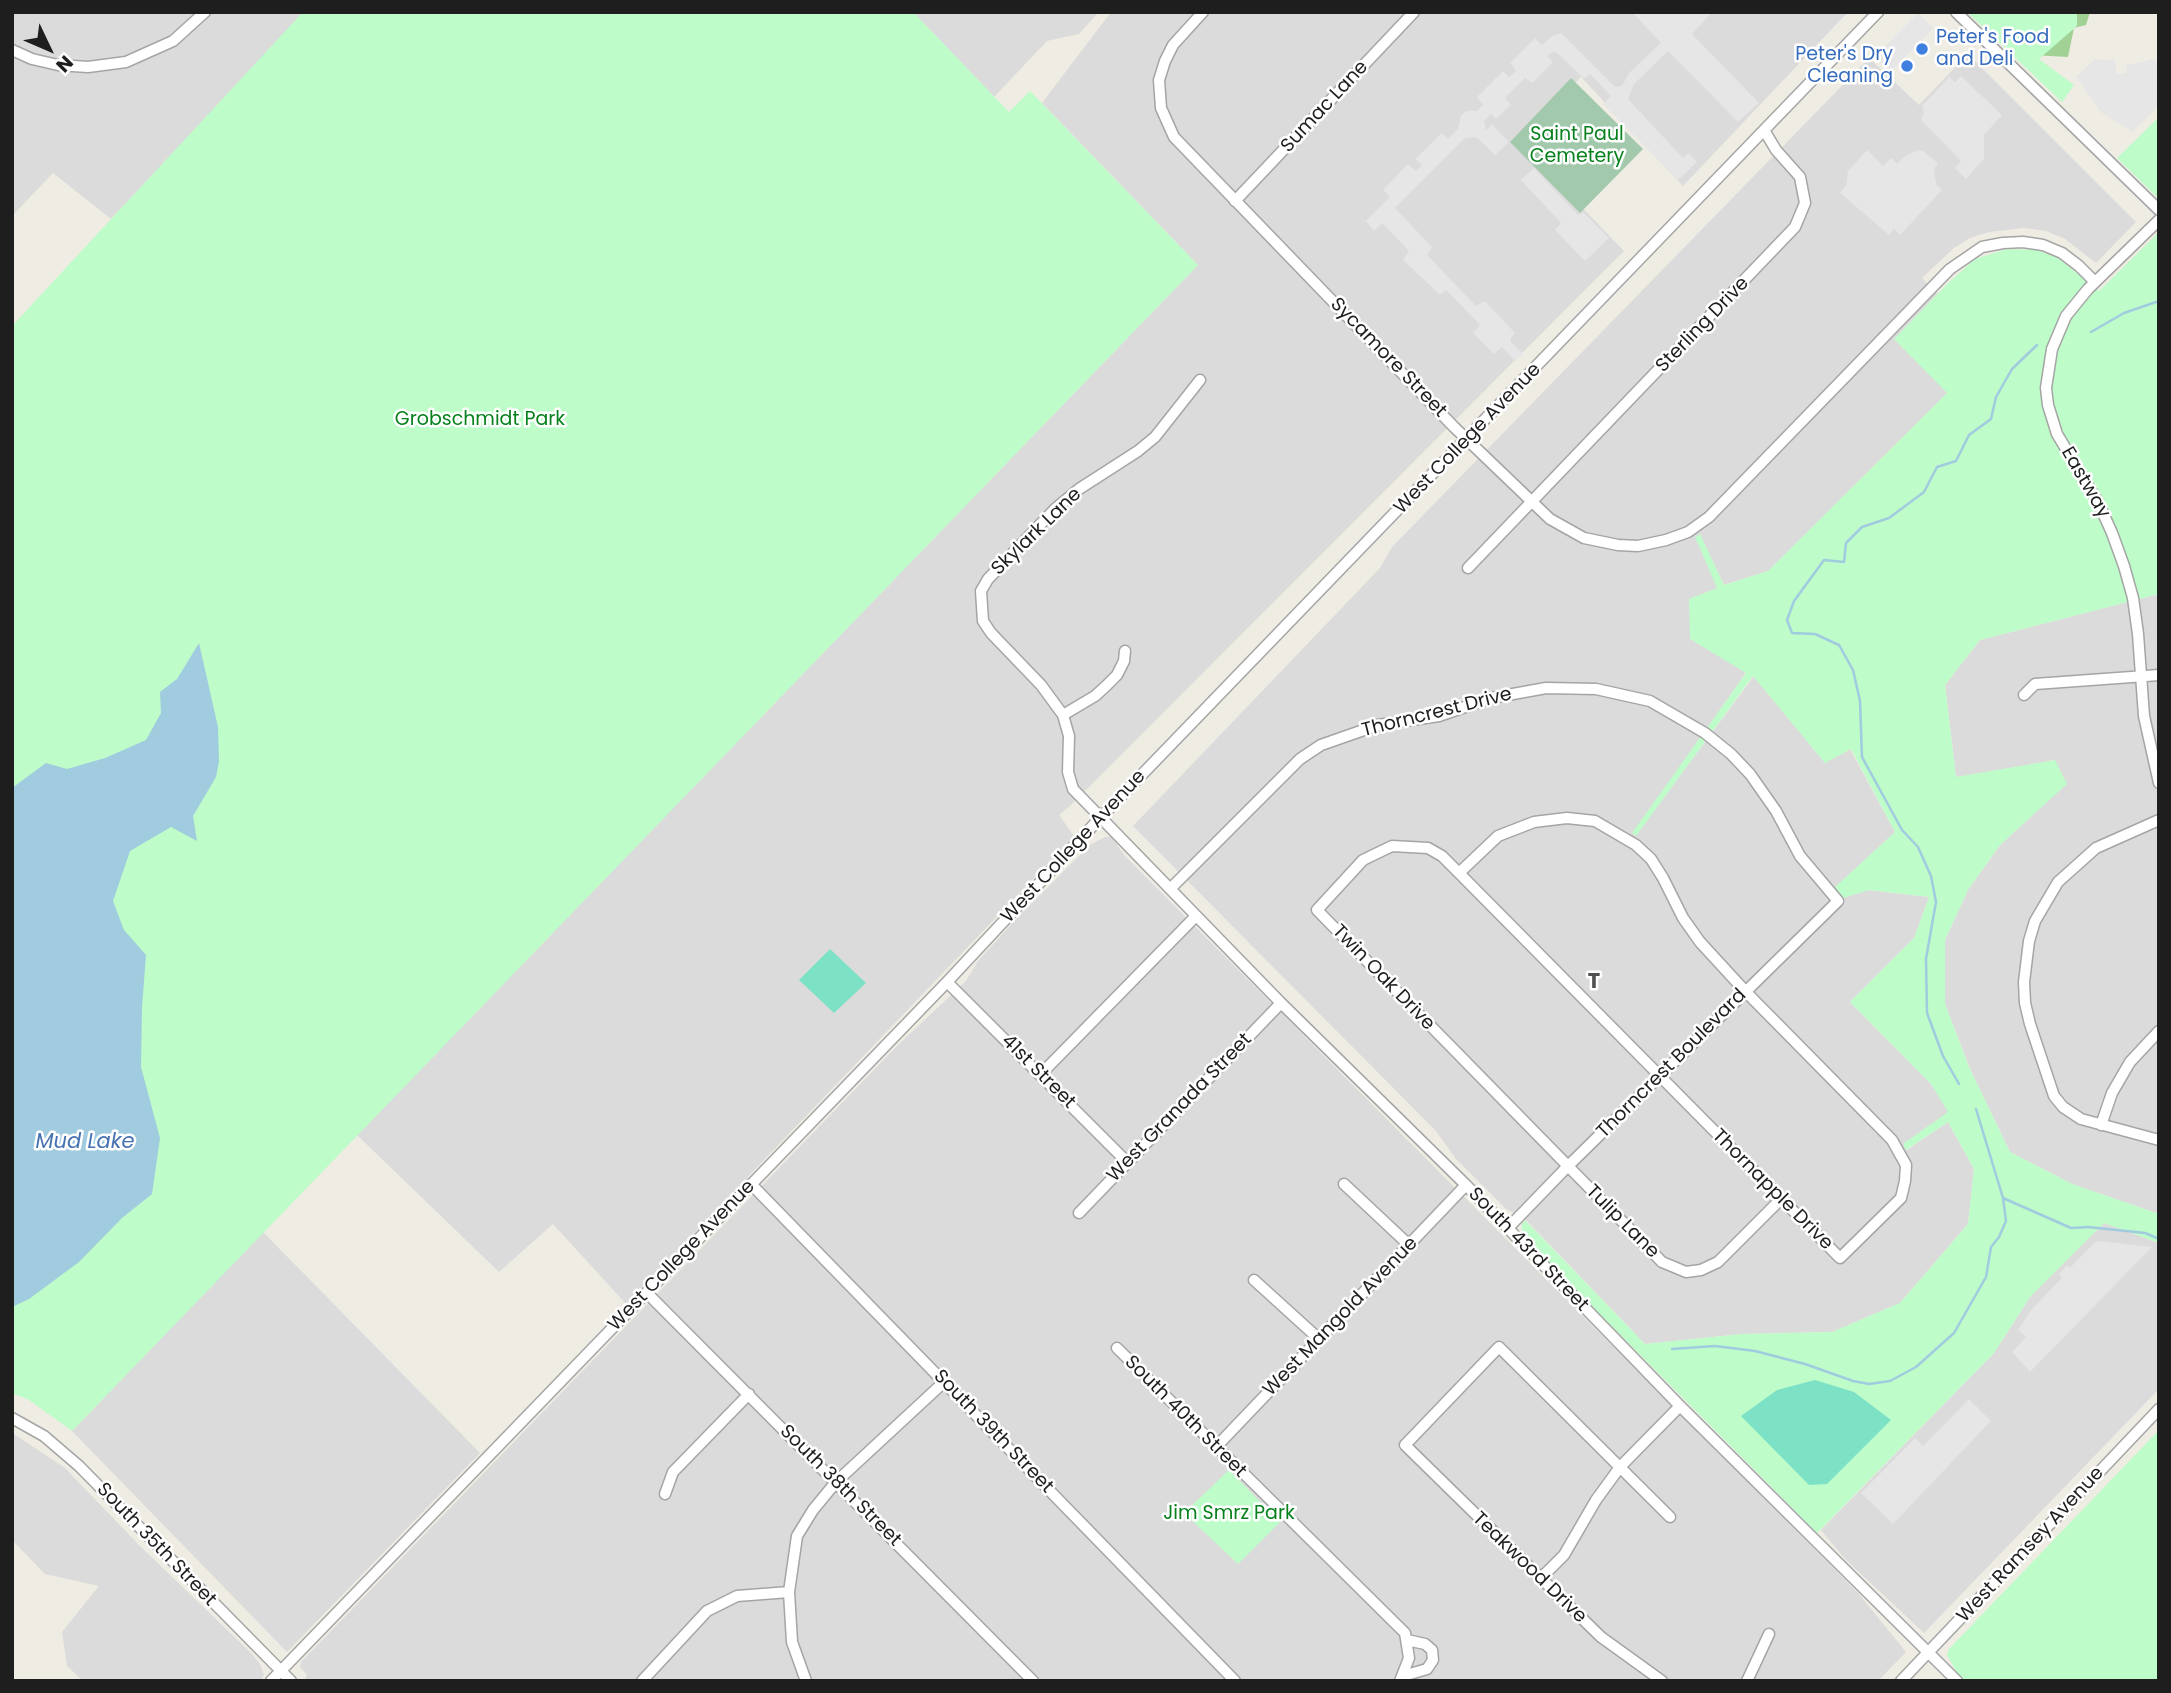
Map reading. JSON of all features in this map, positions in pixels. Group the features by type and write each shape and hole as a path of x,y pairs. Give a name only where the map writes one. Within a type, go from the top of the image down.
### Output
{"street":[{"path":"12,50 32,59 58,65 88,67 126,62 173,41 205,12"},
{"name":"Sycamore Street","path":"1203,12 1173,45 1159,80 1161,108 1174,137 1531,502 1550,519 1572,533 1601,542 1638,545 1665,540 1688,532 1709,517 1929,290 1965,257 1982,247 2024,242 2043,245 2062,253 2095,282"},
{"name":"Sumac Lane","path":"1235,201 1414,12"},
{"name":"West College Avenue","path":"271,1681 947,982 1101,817 1878,12"},
{"path":"1955,12 2159,210"},
{"name":"Sterling Drive","path":"1468,568 1796,227 1805,203 1800,177 1776,150 1764,130"},
{"name":"Eastway","path":"2159,220 2076,302 2058,331 2047,368 2048,405 2057,434 2098,502 2120,555 2133,597 2144,716 2159,783"},
{"name":"Skylark Lane","path":"1101,817 1073,789 1068,772 1069,736 1063,715 1041,685 991,633 983,621 981,591 988,579 1056,508 1155,437 1200,380"},
{"path":"1063,715 1095,696 1117,675 1125,661 1125,651"},
{"path":"2024,695 2035,684 2159,675"},
{"name":"Thorncrest Drive","path":"1170,889 1300,759 1321,745 1378,725 1439,716 1491,698 1546,688 1596,688 1650,701 1705,733 1731,754 1750,774 1776,811 1800,856 1838,901"},
{"name":"South 43rd Street","path":"1101,817 1281,1003 1466,1185 1680,1406 1957,1681"},
{"path":"1459,873 1498,836 1517,827 1567,818 1595,821 1636,845 1651,859 1683,918 1700,942 1745,991"},
{"path":"2159,820 2115,838 2077,863 2058,882 2043,905 2029,940 2025,961 2025,1003 2054,1096 2063,1107 2081,1119 2159,1140"},
{"name":"Twin Oak Drive","path":"1567,1167 1317,910 1363,860 1392,846 1428,848 1442,856 1662,1076"},
{"name":"Thorncrest Boulevard","path":"1508,1228 1838,901"},
{"path":"1041,1074 1196,916"},
{"name":"41st Street","path":"947,982 1127,1162"},
{"name":"Thornapple Drive","path":"1662,1076 1780,1200 1840,1258 1901,1198 1906,1165 1892,1140 1745,991"},
{"name":"West Granada Street","path":"1079,1213 1281,1003"},
{"path":"2101,1125 2112,1093 2130,1062 2159,1031"},
{"name":"Tulip Lane","path":"1567,1167 1662,1262 1686,1272 1701,1270 1717,1262 1780,1200"},
{"name":"South 39th Street","path":"751,1184 1235,1681"},
{"path":"1344,1184 1409,1245"},
{"name":"West Mangold Avenue","path":"1215,1448 1466,1185"},
{"path":"1254,1280 1319,1339"},
{"name":"South 38th Street","path":"647,1293 1033,1681"},
{"name":"South 40th Street","path":"1117,1348 1406,1637 1425,1644 1432,1650 1433,1660 1427,1669 1402,1679"},
{"name":"Teakwood Drive","path":"1620,1466 1499,1348 1405,1445 1601,1637 1662,1681"},
{"path":"806,1681 792,1642 789,1592 797,1536 813,1510 836,1482 944,1382"},
{"path":"664,1494 673,1472 749,1394"},
{"path":"1540,1579 1564,1555 1596,1500 1620,1466 1680,1406"},
{"name":"West Ramsey Avenue","path":"1901,1681 2159,1409"},
{"name":"South 35th Street","path":"12,1418 44,1436 79,1466 291,1681"},
{"path":"1620,1466 1670,1517"},
{"path":"642,1681 707,1611 737,1596 789,1592"},
{"path":"1747,1681 1769,1634"},
{"path":"1402,1679 1409,1658 1406,1637"}],"shaded area":[{"path":"12,12 309,12 111,219 53,173 12,216"},
{"path":"913,12 1099,12 1079,34 1047,41 994,97"},
{"path":"1111,12 1848,12 1683,186 1581,77 1518,141 1624,251 1059,815 1074,836 626,1304 553,1224 499,1272 357,1135 1198,265 1042,103"},
{"path":"1632,12 1712,12 1692,34 1759,103 1738,122 1668,51 1634,84 1628,99 1683,158 1688,153 1697,162 1678,180 1603,104 1611,96 1590,74 1584,79 1555,51 1547,56 1553,62 1532,83 1525,78 1505,98 1511,105 1496,119 1491,114 1484,121 1486,130 1492,124 1509,142 1495,155 1476,137 1465,138 1395,208 1432,247 1427,255 1476,306 1485,301 1515,333 1511,342 1523,354 1515,361 1502,347 1494,354 1473,333 1480,325 1446,290 1440,295 1403,260 1409,251 1382,223 1374,231 1366,221 1390,197 1383,190 1408,164 1416,171 1422,165 1415,159 1442,133 1448,139 1458,129 1461,115 1467,111 1477,111 1483,105 1477,97 1503,71 1509,77 1516,71 1510,63 1535,38 1542,45 1552,36 1561,33 1615,87 1622,86 1629,73 1661,43"},
{"path":"1918,13 1933,28 1891,72 1875,57"},
{"path":"1968,54 2136,222 2096,263 2065,239 2046,231 2024,228 1989,232 1970,238 1954,248 1922,278 1938,294 1894,339 1948,393 1768,571 1724,585 1700,535 1746,672 1636,835 1754,676 1825,763 1850,749 1895,832 1836,887 1843,898 1868,890 1929,897 1914,938 1850,1002 1931,1084 1949,1112 1904,1144 1907,1150 1948,1122 1974,1169 1968,1224 1900,1303 1832,1332 1742,1334 1645,1344 1527,1221 1505,1208 1456,1159 1436,1131 1133,826 1380,568 1392,547 1869,58 1919,105"},
{"path":"2095,59 2115,60 2117,74 2126,73 2127,65 2154,59 2159,64 2159,106 2132,132 2102,113 2076,77"},
{"path":"1961,76 2002,115 1984,135 1984,159 1966,179 1955,168 1961,161 1921,120 1924,112 1922,106 1949,77 1955,82"},
{"path":"1867,150 1883,166 1891,158 1897,164 1905,156 1918,150 1938,163 1934,170 1936,184 1942,190 1900,235 1894,229 1889,235 1840,193 1846,186 1848,171"},
{"path":"1534,168 1578,215 1583,212 1609,238 1585,261 1555,230 1561,223 1521,180"},
{"path":"2159,594 2159,1214 2072,1184 2010,1152 1971,1071 1945,1004 1945,940 1968,890 2000,845 2066,784 2054,760 1956,778 1945,685 1980,640"},
{"path":"1111,837 1125,856 1858,1593 1906,1652 1878,1681 308,1681 305,1678 307,1675 300,1667 301,1662 899,1044 966,981 978,961 1017,918 1091,844"},
{"path":"2104,1223 2159,1243 2159,1389 1924,1633 1845,1559 1821,1530 1994,1353 2030,1297"},
{"path":"263,1232 480,1453 287,1652 72,1431"},
{"path":"2099,1241 2152,1247 2030,1372 2012,1352 2026,1337 2018,1330 2032,1309 2062,1278 2059,1274 2067,1265 2070,1268"},
{"path":"1969,1399 1991,1421 1893,1524 1861,1493 1915,1438 1923,1446"},
{"path":"12,1433 64,1467 140,1546 250,1652 260,1664 264,1675 260,1681 83,1681 67,1666 62,1632 99,1586 45,1574 12,1540"}],"green space":[{"name":"Grobschmidt Park","path":"303,12 913,12 1009,112 1030,91 1198,265 72,1431 29,1400 12,1393 12,326"},
{"path":"1967,12 2077,12 2077,26 2039,59 2074,85 2062,102"},
{"path":"1991,12 2090,12 2086,25 2074,28 2068,57 2032,55"},
{"name":"Saint Paul Cemetery","path":"1571,78 1643,149 1580,213 1510,142"},
{"path":"2159,117 2159,199 2117,158"},
{"path":"2159,232 2159,594 1980,640 1945,685 1956,777 2055,760 2067,784 2000,845 1968,890 1945,940 1945,1004 1969,1067 2010,1152 2072,1184 2159,1214 2159,1243 2104,1223 2030,1297 1994,1353 1817,1533 1524,1238 1522,1231 1525,1220 1645,1344 1742,1334 1832,1332 1900,1303 1968,1224 1974,1169 1948,1122 1906,1150 1903,1144 1948,1112 1931,1084 1850,1002 1914,938 1929,897 1869,890 1843,898 1835,887 1895,832 1851,749 1825,763 1753,676 1636,836 1632,833 1746,673 1690,639 1689,599 1717,588 1695,537 1700,534 1724,585 1768,571 1947,393 1894,339 1975,259 2007,249 2037,250 2058,258 2099,291"},
{"path":"830,949 866,983 834,1013 799,980"},
{"path":"1815,1380 1854,1392 1891,1420 1827,1484 1809,1485 1741,1416 1777,1390"},
{"path":"2159,1430 2159,1681 1962,1681 1947,1655 1949,1649"},
{"name":"Jim Smrz Park","path":"1229,1470 1280,1522 1238,1564 1184,1513"}],"water":[{"name":"Mud Lake","path":"199,643 218,727 219,761 216,777 193,816 197,841 171,827 130,851 113,901 124,930 146,955 141,1067 160,1138 152,1194 122,1218 79,1262 29,1299 12,1307 12,788 46,763 67,769 105,758 146,740 161,713 160,692 177,679"}],"waterway":[{"path":"2091,332 2124,313 2159,301"},
{"path":"1959,1084 1943,1056 1927,1013 1926,959 1936,902 1931,876 1918,847 1902,830 1862,757 1860,701 1853,670 1839,645 1815,634 1792,633 1787,620 1794,601 1824,560 1844,562 1846,543 1862,527 1889,518 1924,492 1937,467 1956,461 1969,435 1991,419 1996,397 2012,369 2037,345"},
{"path":"1672,1349 1715,1346 1755,1351 1869,1384 1890,1381 1916,1367 1954,1333 1986,1277 1991,1247 2006,1221 2003,1198 1976,1109"},
{"path":"2003,1198 2071,1228 2088,1227 2145,1233 2159,1239"}],"place":[{"name":"Peter's Food and Deli","path":"1922,49"},
{"name":"Peter's Dry Cleaning","path":"1907,66"}],"district":[{"name":"T","path":"1594,983"}]}
